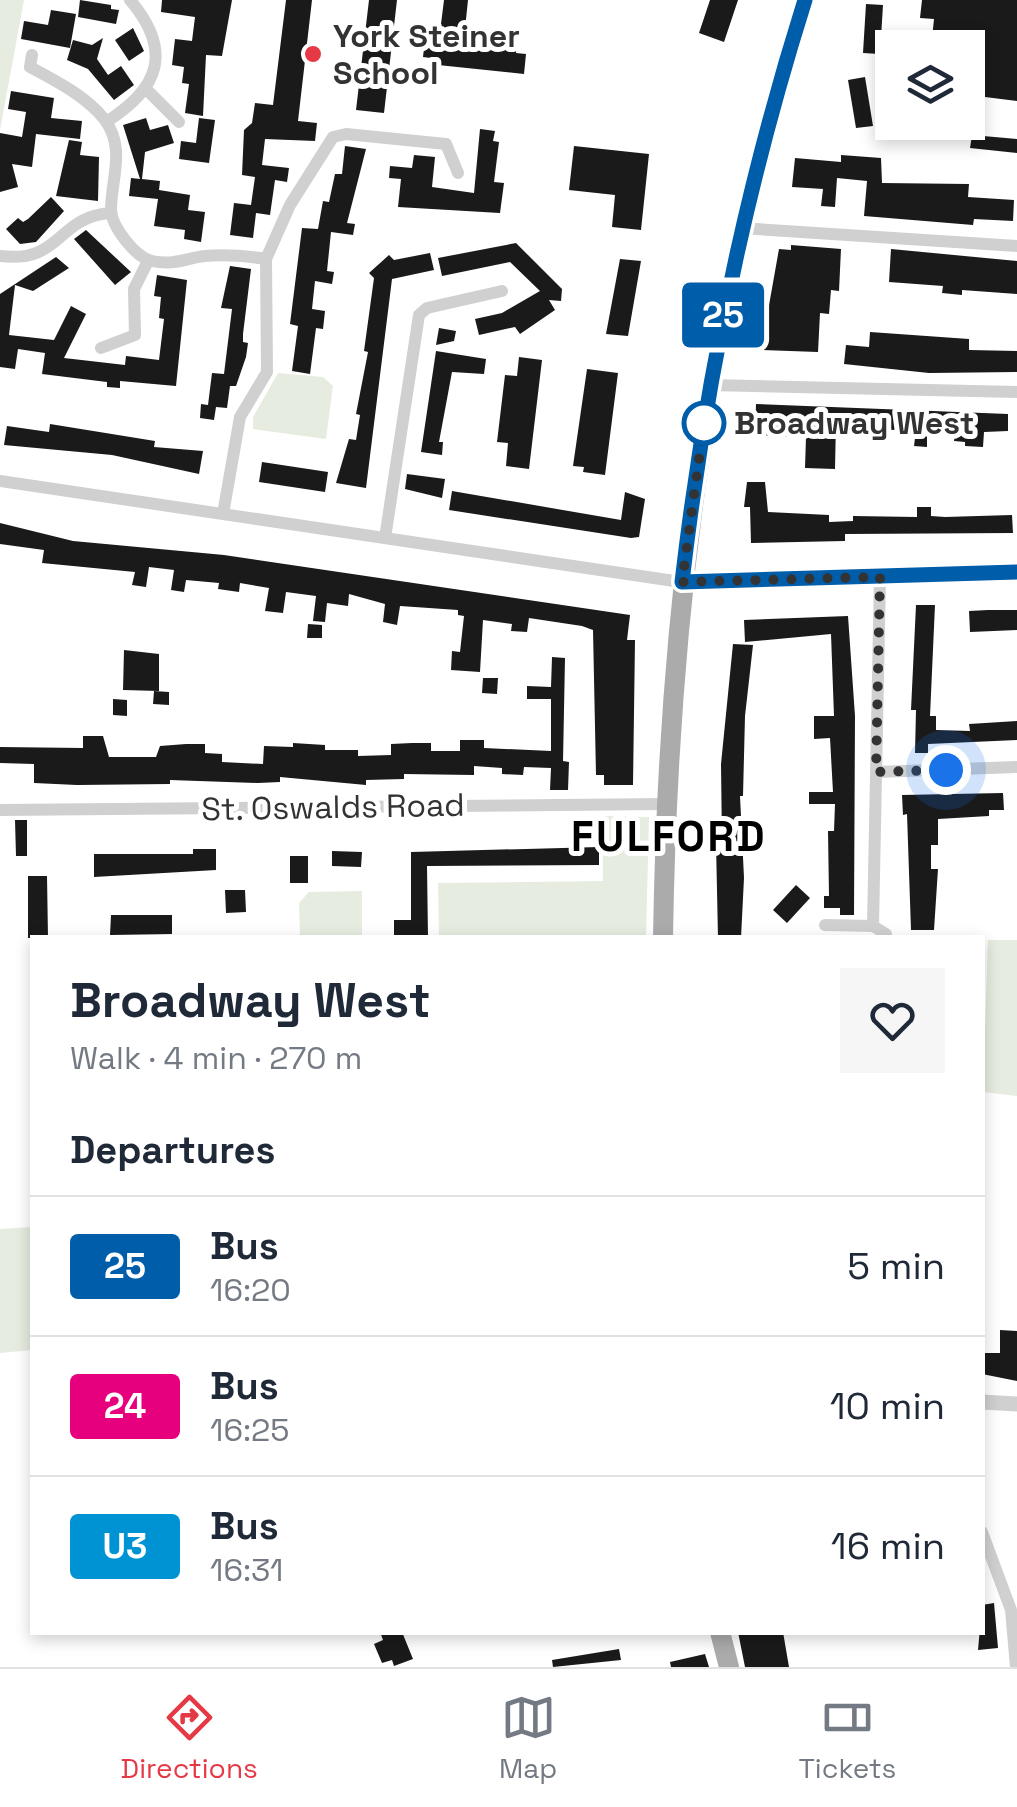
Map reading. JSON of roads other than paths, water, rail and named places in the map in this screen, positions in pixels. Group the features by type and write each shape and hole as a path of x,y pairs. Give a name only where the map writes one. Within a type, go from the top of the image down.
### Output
{"main road":[{"path":"663,935 665,804 682,582 710,385 740,228 804,0"},
{"path":"721,1635 729,1667"}],"street":[{"path":"106,122 148,91 154,67 155,37 130,0"},
{"path":"32,55 30,67 70,89 106,122 115,146 118,177 111,213 126,241 148,261 176,264 203,256 266,259"},
{"path":"148,91 179,122"},
{"path":"224,514 240,417 267,372 266,259 290,205 333,138 346,134 446,144 458,173"},
{"path":"0,256 26,259 53,245 71,226 95,214 111,213"},
{"path":"740,228 1017,246"},
{"path":"100,348 138,339 134,288 148,261"},
{"path":"385,538 419,316 426,308 502,290"},
{"path":"710,385 1017,392"},
{"path":"0,481 682,582 1017,572"},
{"path":"873,926 880,577"},
{"path":"876,772 1017,767"},
{"name":"St. Oswalds Road","path":"0,810 665,804"},
{"path":"825,926 873,926 886,934"},
{"path":"985,1402 1017,1404"},
{"path":"985,1540 1011,1610 1016,1667"}],"place":[{"name":"York Steiner School","path":"313,54"},
{"name":"Broadway West","path":"704,423"}],"district":[{"name":"FULFORD","path":"669,836"}]}
